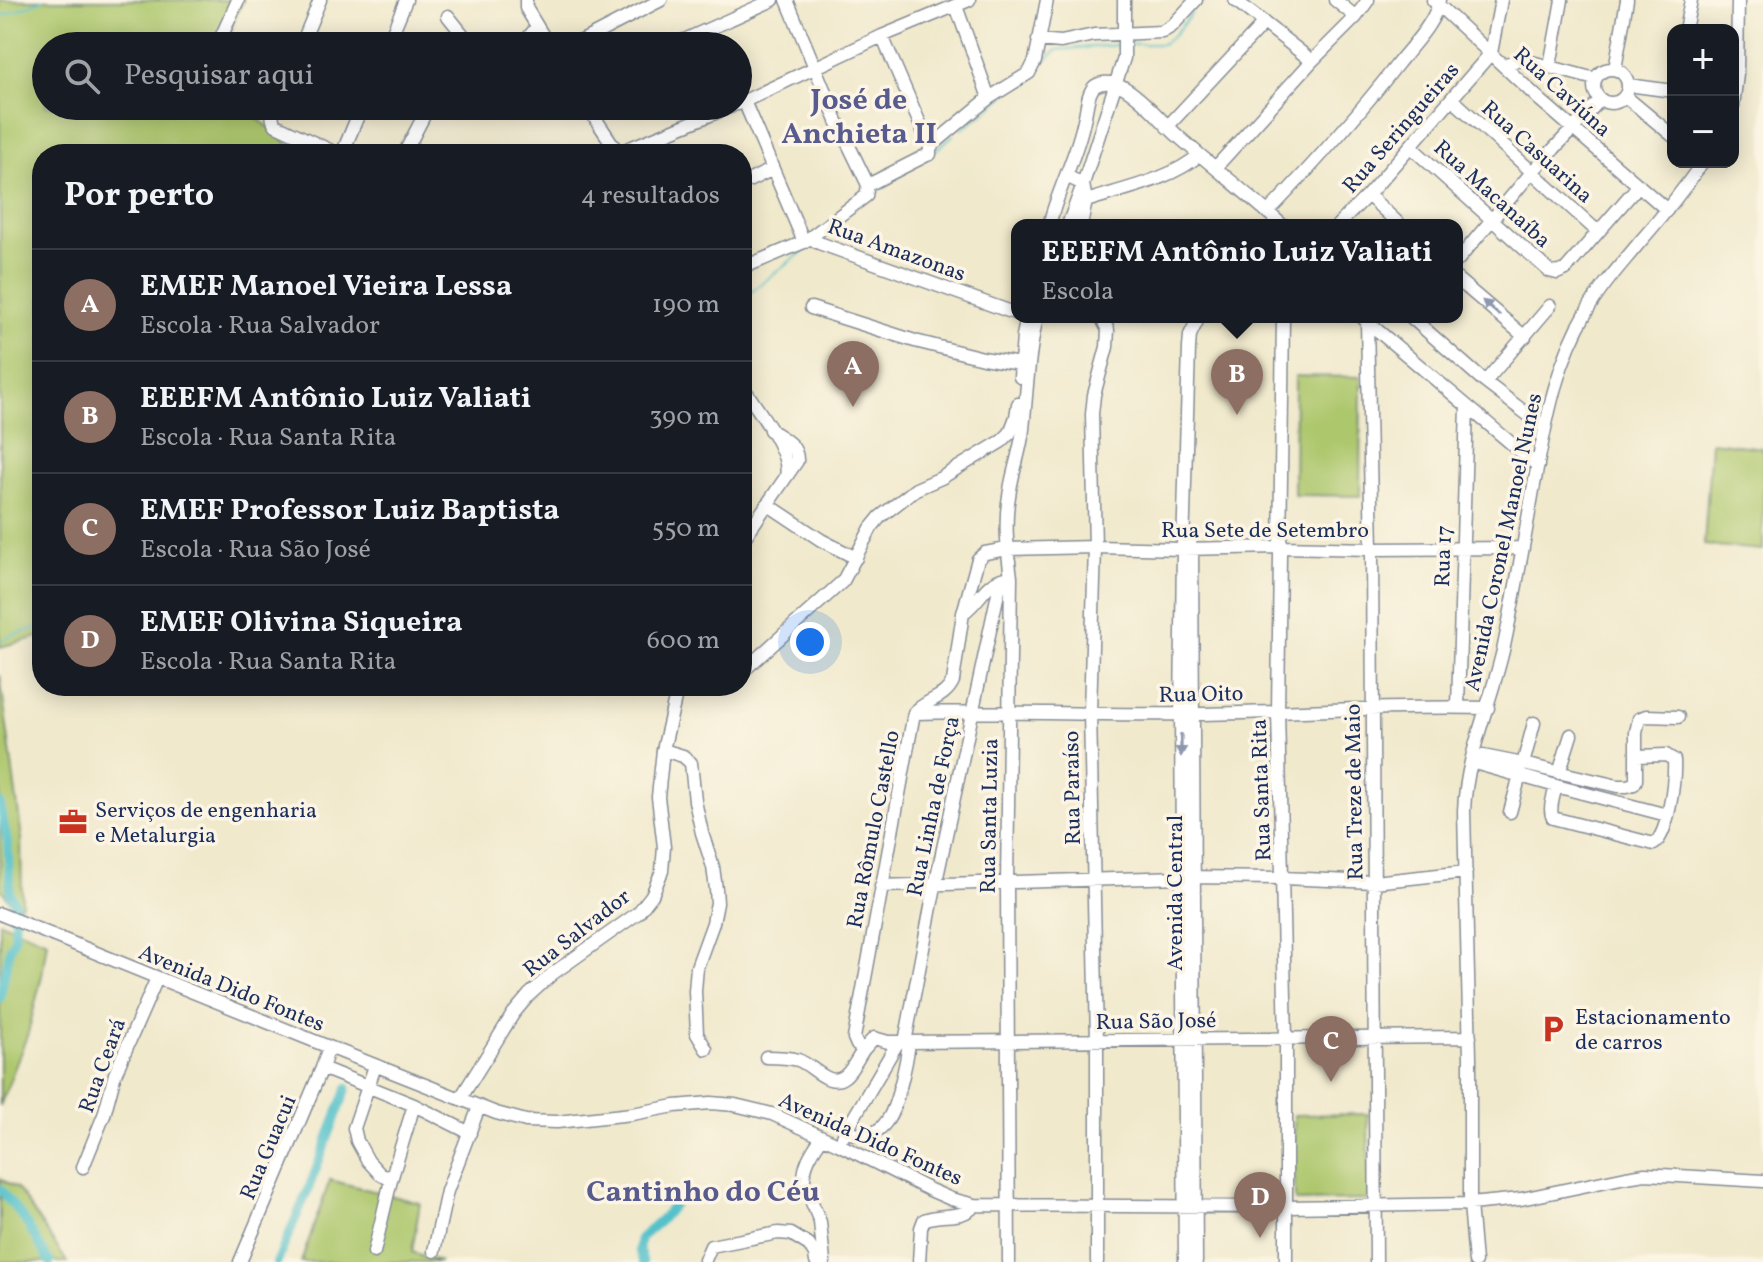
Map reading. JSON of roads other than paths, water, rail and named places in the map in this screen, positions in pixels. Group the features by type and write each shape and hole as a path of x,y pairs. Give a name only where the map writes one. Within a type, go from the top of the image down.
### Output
{"street":[{"path":"223,32 238,0"},
{"path":"307,32 320,0"},
{"path":"393,32 406,0"},
{"path":"526,0 526,8 540,32"},
{"path":"599,32 661,0"},
{"path":"702,32 773,0"},
{"path":"787,0 837,121 868,185"},
{"path":"752,97 882,36 969,0"},
{"path":"1035,61 1047,0"},
{"path":"1070,219 1117,84 1124,41 1124,0"},
{"path":"1038,40 1061,42 1094,35 1124,41 1162,32 1172,26 1196,0"},
{"path":"1235,0 1312,61"},
{"path":"1335,0 1356,17"},
{"path":"1216,167 1356,17 1368,0"},
{"path":"1491,53 1501,0"},
{"path":"1550,66 1562,0"},
{"path":"1615,69 1627,0"},
{"path":"1686,24 1691,0"},
{"path":"1736,24 1738,0"},
{"path":"1268,212 1312,167 1420,37 1437,2"},
{"name":"Rua Caviúna","path":"1437,2 1573,129 1667,210"},
{"path":"956,6 989,98"},
{"path":"448,16 458,32"},
{"path":"1167,127 1264,23"},
{"path":"533,32 537,27"},
{"path":"882,36 930,147"},
{"name":"Rua Amazonas","path":"752,264 811,240 866,196 868,185 930,154 930,147 989,98 1029,73 1035,61 1061,42"},
{"name":"Rua Seringueiras","path":"1344,219 1491,53"},
{"path":"1504,65 1524,60 1595,79"},
{"path":"1627,90 1621,100 1611,103 1600,100 1594,90 1595,79 1603,70 1615,69 1624,75 1627,90 1667,130"},
{"path":"1051,219 1083,126 1090,93 1093,87 1101,83 1117,84 1139,99 1167,127 1276,219"},
{"path":"1627,90 1667,89"},
{"name":"Rua Casuarina","path":"1452,99 1598,232"},
{"path":"1463,254 1532,172 1600,100"},
{"path":"272,120 276,125 318,144"},
{"path":"345,144 356,120"},
{"path":"409,144 422,120"},
{"path":"596,120 612,144"},
{"path":"642,144 700,120"},
{"path":"747,120 811,240"},
{"name":"Rua Macanaíba","path":"1410,146 1549,271 1557,273 1566,269 1598,232"},
{"path":"1086,201 1172,173 1190,164 1199,155"},
{"name":"Avenida Coronel Manoel Nunes","path":"1475,1262 1470,1204 1465,797 1472,758 1502,656 1544,427 1557,374 1586,311 1698,168"},
{"path":"752,179 773,169"},
{"path":"1066,176 1083,184"},
{"path":"1082,219 1086,201 1083,184"},
{"path":"1598,232 1639,185"},
{"path":"1368,195 1394,219"},
{"name":"Rua Amazonas","path":"811,240 1011,312"},
{"path":"1463,284 1525,337"},
{"path":"1485,382 1550,306"},
{"path":"811,308 915,341 1024,368"},
{"path":"752,662 843,581 880,517 916,489 941,478 1010,433 1016,417 1030,323"},
{"name":"Rua Paraíso","path":"1097,1262 1097,1041 1090,712 1095,547 1092,414 1107,347 1105,323"},
{"name":"Avenida Central","path":"1185,1262 1190,1207 1190,1039 1187,549 1184,525 1189,348 1195,323"},
{"name":"Rua Santa Rita","path":"1283,323 1278,712 1286,1039 1286,1262"},
{"name":"Rua Treze de Maio","path":"1364,323 1372,549 1376,1262"},
{"path":"1368,323 1538,466"},
{"path":"1418,323 1485,382 1544,427"},
{"name":"Rua Santa Luzia","path":"1009,1262 1009,713 1006,578 1008,501 1022,439 1024,368"},
{"path":"752,401 770,430 794,447 798,456 752,526"},
{"name":"Rua 17","path":"1458,707 1467,406"},
{"path":"767,504 821,540 856,558"},
{"name":"Rua Sete de Setembro","path":"1007,549 1523,548"},
{"name":"Rua Rômulo Castello","path":"864,1049 857,1045 854,1038 914,713 920,706 944,694 951,685 963,613 978,559 988,552 1007,549"},
{"path":"963,613 975,604 991,583 1006,578"},
{"name":"Rua Linha de Força","path":"842,1138 904,1042 972,711 1006,578"},
{"path":"752,656 756,658"},
{"name":"Rua Salvador","path":"460,1099 513,1014 529,995 552,974 638,913 652,895 662,871 664,847 658,797 663,750 676,696"},
{"name":"Rua Oito","path":"914,713 1187,714 1372,707 1488,708"},
{"path":"1472,758 1522,770 1559,773 1627,786 1636,780 1636,732 1640,717 1678,717"},
{"path":"1510,812 1534,723"},
{"path":"1559,773 1571,735"},
{"path":"663,750 683,756 691,763 695,801 713,867 717,903 697,967 694,1011 697,1034 706,1049"},
{"path":"1556,786 1550,815 1559,821 1654,844 1663,834 1674,760 1666,755 1637,756"},
{"path":"1522,770 1556,786 1667,815"},
{"path":"881,886 1187,877 1374,882 1466,872"},
{"name":"Avenida Dido Fontes","path":"0,914 479,1107 526,1121 557,1122 675,1106 735,1105 772,1114 822,1137 842,1138 930,1190 975,1205 1287,1207 1470,1204 1521,1199 1645,1174 1763,1181"},
{"name":"Rua Ceará","path":"83,1167 104,1115 115,1074 157,978"},
{"path":"766,1057 797,1060 823,1077 837,1080 844,1077 874,1038 859,1011"},
{"name":"Rua São José","path":"874,1038 904,1042 1470,1037"},
{"path":"842,1138 873,1133 890,1116 908,1055 904,1042"},
{"name":"Rua Guacui","path":"240,1262 329,1047"},
{"path":"375,1066 354,1128 368,1161 391,1180"},
{"path":"322,1068 414,1105 470,1133"},
{"path":"374,1252 391,1180 414,1105"},
{"path":"434,1251 447,1191 479,1107"},
{"path":"822,1137 808,1157 803,1176 820,1222 824,1262"},
{"path":"919,1262 920,1231 924,1220 961,1215 975,1205"},
{"name":"Avenida Central","path":"1190,1207 1196,1262"},
{"path":"705,1260 711,1246 778,1233 791,1234 809,1245 816,1262"}],"waterway":[{"path":"0,17 43,0"},
{"path":"1129,44 1162,44 1192,13"},
{"path":"1039,66 1057,50 1118,45"},
{"path":"962,129 1007,94"},
{"path":"934,152 953,135"},
{"path":"872,195 906,172"},
{"path":"752,291 811,245"},
{"path":"0,642 32,629"},
{"path":"0,803 8,845 10,894 15,902 15,937 0,998"},
{"path":"277,1262 347,1088"},
{"path":"0,1189 23,1218 50,1262"},
{"path":"643,1262 639,1250 640,1238 675,1203"}],"place":[{"name":"EMEF Manoel Vieira Lessa","path":"853,407"},
{"name":"EEEFM Antônio Luiz Valiati","path":"1237,415"},
{"name":"Serviços de engenharia e Metalurgia","path":"73,822"},
{"name":"Estacionamento de carros","path":"1553,1029"},
{"name":"EMEF Professor Luiz Baptista","path":"1331,1082"},
{"name":"EMEF Olivina Siqueira","path":"1260,1238"}],"district":[{"name":"José de Anchieta II","path":"859,116"},
{"name":"Cantinho do Céu","path":"703,1191"}]}
